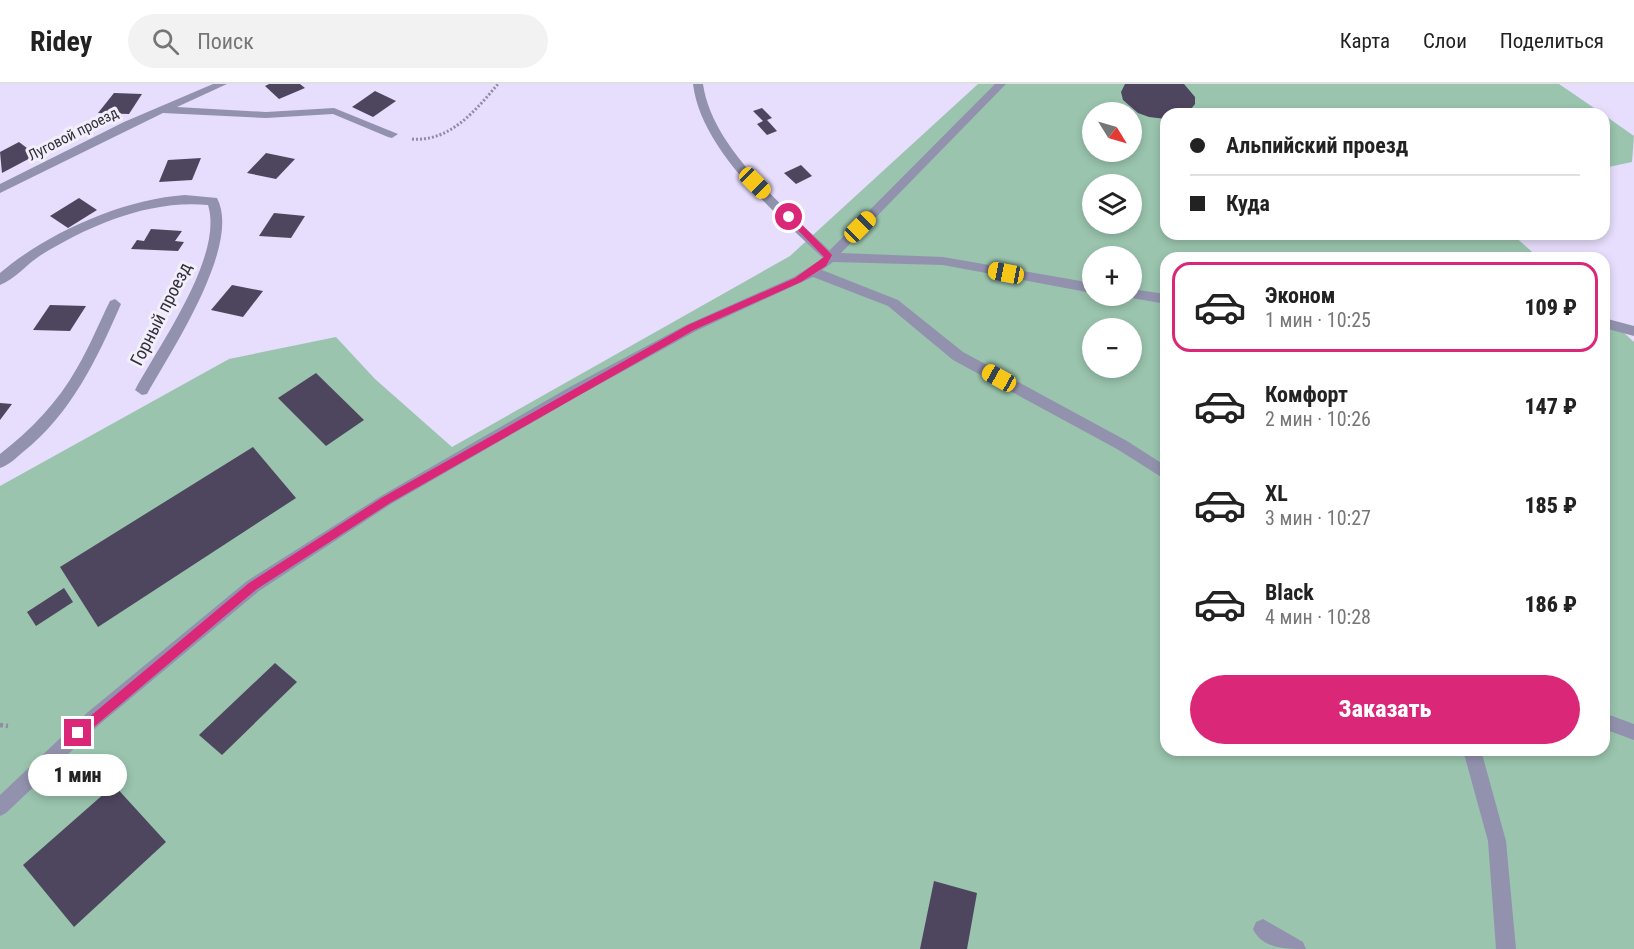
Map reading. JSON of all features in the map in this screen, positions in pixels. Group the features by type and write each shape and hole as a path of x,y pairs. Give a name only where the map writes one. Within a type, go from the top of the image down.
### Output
{"street":[{"name":"Луговой проезд","path":"0,189 86,144 222,84"},
{"path":"698,84 704,112 738,162 829,257 944,261 1082,286"},
{"path":"0,807 94,718 253,586 386,500 573,392 691,328 811,271 829,257 1001,84"},
{"name":"Луговой проезд","path":"162,110 266,115 334,111 392,134"},
{"name":"Горный проезд","path":"0,280 13,268 77,230 148,205 179,199 213,201 218,219 216,237 200,284 142,390"},
{"path":"811,271 893,303 958,356 1122,445 1160,470"},
{"path":"1142,296 1160,298"},
{"path":"0,462 49,421 70,395 115,304"},
{"path":"1610,325 1634,331"},
{"path":"1610,723 1634,732"},
{"path":"1474,756 1497,841 1506,949"},
{"path":"1263,929 1296,949"}],"path":[{"path":"392,134 419,141 447,134 498,84"},
{"path":"0,725 8,726"}],"green space":[{"path":"978,84 1559,84 1594,108 1160,108 1160,240 1519,240 1532,252 1160,252 1160,756 1610,756 1610,320 1634,342 1634,949 0,949 0,486 229,359 336,337 375,379 452,447 790,256"},
{"path":"1610,119 1634,136 1632,162 1610,167"}],"building":[{"path":"300,84 305,88 279,99 265,86"},
{"path":"1125,84 1184,84 1195,97 1195,104 1192,108 1160,108 1160,118 1142,114 1142,102 1123,100 1121,92"},
{"path":"375,91 396,101 373,117 352,107"},
{"path":"114,93 142,94 129,114 98,113"},
{"path":"762,108 772,118 767,120 777,131 767,135 757,124 763,121 753,111"},
{"path":"19,142 36,155 2,173 0,152"},
{"path":"266,153 295,159 276,179 247,173"},
{"path":"201,158 192,180 159,182 168,160"},
{"path":"801,165 812,176 796,184 784,173"},
{"path":"79,198 97,210 68,228 50,216"},
{"path":"274,213 305,216 291,238 259,236"},
{"path":"151,229 182,231 175,241 184,242 178,251 131,249 137,240 144,241"},
{"path":"232,285 263,291 243,317 211,310"},
{"path":"50,305 86,306 70,331 33,330"},
{"path":"316,373 364,420 326,446 278,398"},
{"path":"0,403 12,404 0,420"},
{"path":"253,447 296,498 98,627 60,567"},
{"path":"64,588 73,602 36,626 27,612"},
{"path":"275,663 297,682 222,755 199,735"},
{"path":"114,785 166,842 74,927 23,865"},
{"path":"934,881 977,893 967,949 920,949"}],"route":[{"path":"78,733 253,586 386,500 573,392 691,328 798,280 823,264 829,257 789,217"}]}
